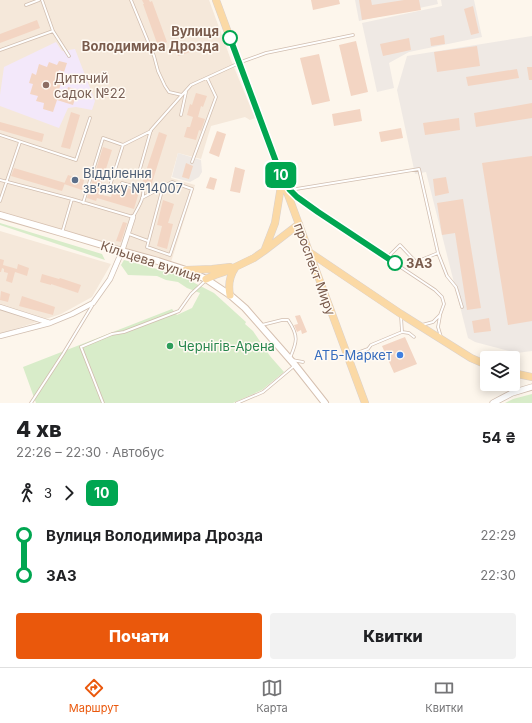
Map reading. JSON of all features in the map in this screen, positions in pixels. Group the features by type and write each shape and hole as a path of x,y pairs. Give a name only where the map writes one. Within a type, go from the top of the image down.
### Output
{"main road":[{"name":"проспект Миру","path":"216,0 365,403"},
{"path":"264,251 275,223 282,178"},
{"name":"Кільцева вулиця","path":"0,215 158,261 186,270 206,279 230,295 245,308 290,359 325,403"},
{"path":"206,279 254,258 299,224"},
{"path":"309,252 400,314 471,358 480,362"},
{"path":"186,270 236,266"},
{"path":"230,295 228,286 229,280 236,266"},
{"path":"520,374 532,377"}],"street":[{"path":"0,336 50,323 93,303 110,279 122,251 133,217"},
{"path":"0,307 50,323"},
{"path":"493,403 512,393 532,388"}],"lane":[{"path":"26,5 41,0 53,31 68,56"},
{"path":"131,0 154,56 164,86 169,92 182,95"},
{"path":"0,50 53,31"},
{"path":"108,192 123,145 151,130 191,85 239,63 266,53 353,35"},
{"path":"192,162 216,97 207,78"},
{"path":"181,115 186,91"},
{"path":"0,136 76,160 90,118"},
{"path":"138,176 151,130"},
{"path":"83,203 103,138 123,145"},
{"path":"0,201 20,142"},
{"path":"290,190 419,169 438,253 447,276 456,287 462,307"},
{"path":"282,178 290,190 318,212 435,290 442,297 444,304 438,327 440,335 445,342"},
{"path":"0,180 133,217 142,198 143,189 122,183"},
{"path":"142,198 172,182 192,189 170,255 147,247 163,187"},
{"path":"62,233 72,200"},
{"path":"127,234 148,241"},
{"path":"387,258 400,245 416,262 438,253"},
{"path":"103,403 81,346 112,334 124,332 179,311 191,294 206,279"},
{"path":"31,403 63,354 93,303"},
{"path":"400,314 402,332"},
{"path":"419,326 433,322 440,315"},
{"path":"402,325 409,319"},
{"path":"261,325 288,320 295,333 296,341 290,359 303,362"},
{"path":"348,357 368,349 371,345 402,332 409,333 414,337"},
{"path":"237,403 263,392 295,365"}],"shaded area":[{"path":"0,0 209,0 231,60 255,118 250,120 245,117 211,126 201,159 178,153 171,178 195,185 171,262 0,211"},
{"path":"355,0 437,0 438,4 359,21"},
{"path":"441,0 474,0 482,37 409,52 389,63 394,88 377,92 362,23 442,6"},
{"path":"532,36 532,351 520,353 520,351 509,351 475,342 468,338 426,172 415,174 397,90 407,56"},
{"path":"56,42 62,51 75,49 95,101 92,110 76,107 68,108 59,128 0,106 4,67"},
{"path":"178,153 201,160 202,172 199,177 190,182 172,177"},
{"path":"0,231 111,264 92,297 61,314 0,334"}],"green space":[{"path":"0,223 102,254 105,260 0,225"},
{"name":"Чернігів-Арена","path":"124,260 179,275 214,293 246,322 245,324 253,331 270,356 284,372 262,390 233,403 36,403 23,367 172,309 177,315 192,308 200,293 187,288 178,282 166,280 157,276 128,275 121,265"},
{"path":"532,394 532,403 505,403 513,399"}],"building":[{"path":"142,0 152,1 167,42 158,46"},
{"path":"311,0 339,0 340,4 313,10"},
{"path":"359,0 371,0 372,5 404,0 419,0 421,10 362,20"},
{"path":"473,6 479,33 471,35 464,9"},
{"path":"37,20 40,28 0,43 0,34"},
{"path":"444,35 445,44 431,46 430,38"},
{"path":"409,38 411,50 383,56 380,44"},
{"path":"356,41 368,92 351,96 339,45"},
{"path":"194,43 196,50 178,56 176,49"},
{"path":"477,46 480,66 437,72 434,52"},
{"path":"319,54 330,101 312,105 300,58"},
{"name":"Дитячий садок №22","path":"59,61 67,63 64,72 59,70 56,78 62,80 57,96 65,98 68,87 78,90 73,105 57,100 53,112 43,109 44,103 36,101 38,96 30,94 33,84 29,83 32,73 36,75 39,64 47,67 49,62 57,65"},
{"path":"527,67 532,67 532,80 529,80"},
{"path":"517,69 519,78 468,86 466,77"},
{"path":"196,93 207,96 203,107 201,106 198,117 205,119 196,140 184,137 187,127 190,127 193,117 187,115 190,104 192,105"},
{"path":"532,103 532,118 476,127 474,113"},
{"path":"360,109 362,121 334,126 332,114"},
{"path":"71,112 80,115 70,149 61,147"},
{"path":"459,118 460,130 425,135 423,123"},
{"path":"0,122 44,134 42,142 0,130"},
{"path":"401,128 403,138 381,142 379,132"},
{"path":"217,131 226,134 219,157 209,153"},
{"path":"159,132 167,135 151,186 142,183"},
{"path":"103,147 112,150 98,194 111,197 115,184 139,192 134,209 97,198 96,201 87,198"},
{"path":"532,156 532,321 508,325 482,163"},
{"path":"186,163 193,166 189,179 182,177"},
{"path":"235,167 245,170 240,193 230,191"},
{"path":"14,168 65,183 62,191 11,176"},
{"path":"68,175 84,180 82,190 64,184"},
{"path":"210,177 217,179 214,190 206,188"},
{"path":"446,177 449,193 435,196 433,179"},
{"path":"463,199 481,308 467,310 455,233 442,235 437,203"},
{"path":"163,200 174,204 168,223 173,224 167,249 157,246 162,226 157,225"},
{"path":"123,222 127,223 121,242 116,241"},
{"path":"0,259 4,260 3,265 17,269 18,264 29,268 27,276 15,272 12,283 6,281 8,273 4,272 4,269 2,268 0,272"},
{"path":"42,274 81,285 78,293 40,282"},
{"path":"1,291 10,294 8,302 0,300"},
{"path":"22,296 55,307 53,315 19,306"},
{"path":"300,315 307,332 302,334 301,330 297,332 294,325 298,324 295,316"},
{"path":"489,318 491,331 474,333 472,321"},
{"name":"АТБ-Маркет","path":"405,337 417,364 394,373 382,346"}],"bus line":[{"name":"10","path":"230,38 282,178 290,190 318,212 395,263"}],"place":[{"name":"Вулиця Володимира Дрозда","path":"230,38"},
{"name":"Дитячий садок №22","path":"46,85"},
{"name":"Відділення зв’язку №14007","path":"75,180"},
{"name":"ЗАЗ","path":"395,263"},
{"name":"Чернігів-Арена","path":"170,346"},
{"name":"АТБ-Маркет","path":"400,355"}]}
